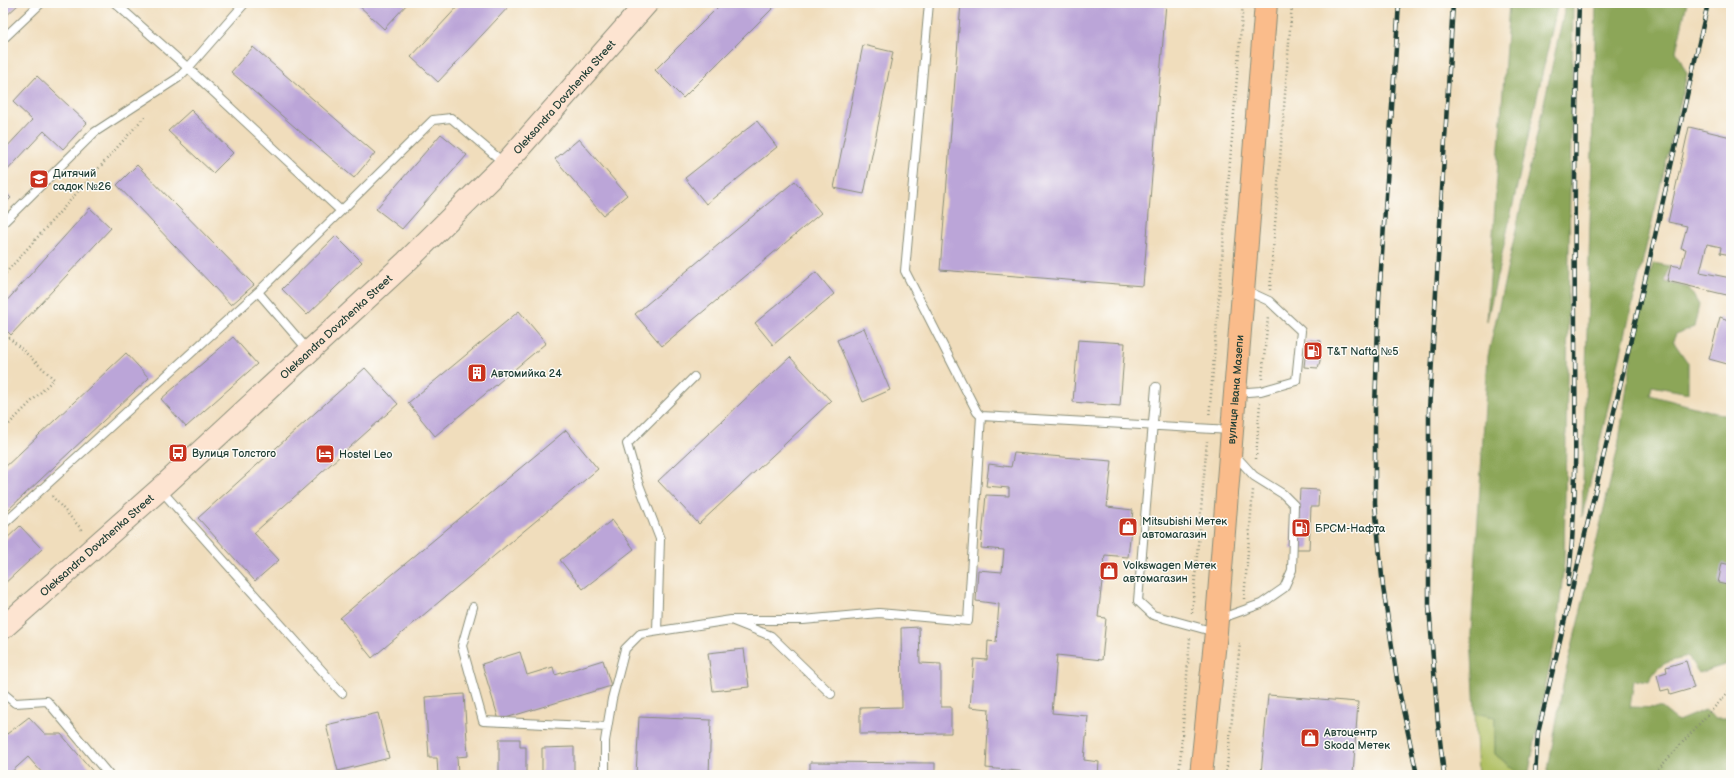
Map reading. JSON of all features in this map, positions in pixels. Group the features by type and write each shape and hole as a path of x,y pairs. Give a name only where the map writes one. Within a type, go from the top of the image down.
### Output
{"main road":[{"name":"Oleksandra Dovzhenka Street","path":"3,628 160,489 308,350 406,262 505,164 647,3"},
{"name":"вулиця Івана Мазепи","path":"1201,775 1216,626 1266,3"}],"lane":[{"path":"3,39 41,3"},
{"path":"115,3 188,68 341,211"},
{"path":"3,223 94,132 178,78 245,3"},
{"path":"929,3 905,271 977,412 981,416 1153,424 1208,428 1230,439 1254,476 1283,494 1294,505 1292,570 1284,588 1262,604 1216,626 1191,626 1153,615 1138,601 1153,424 1156,387"},
{"path":"5,520 258,292 433,120 451,118 505,164"},
{"path":"1234,393 1261,391 1296,382 1301,331 1270,301 1244,290"},
{"path":"258,292 308,350"},
{"path":"657,631 660,539 638,482 627,444 694,377"},
{"path":"605,775 605,741 612,699 625,649 640,634 731,620 803,620 879,613 968,621 981,416"},
{"path":"160,489 342,693"},
{"path":"473,607 462,646 483,721 607,727"},
{"path":"731,620 771,636 831,694"},
{"path":"3,693 15,703 47,700 109,775"}],"path":[{"path":"1179,775 1243,3"},
{"path":"3,276 151,109"},
{"path":"3,332 54,378 3,430"},
{"path":"44,486 86,534"},
{"path":"1226,775 1240,643"},
{"path":"1653,775 1731,689"}],"green space":[{"path":"1509,3 1558,3 1487,321"},
{"path":"1566,3 1573,3 1564,563 1557,629 1529,771 1519,774 1495,754 1495,717 1475,713 1471,634 1488,356"},
{"path":"1596,3 1687,3 1676,51 1687,74 1582,517"},
{"path":"1653,263 1669,266 1665,282 1689,288 1699,305 1694,327 1676,334 1673,341 1688,363 1688,393 1652,386 1650,395 1731,417 1731,663 1699,673 1688,657 1664,664 1656,670 1649,682 1634,680 1630,707 1662,708 1678,721 1705,710 1715,718 1729,718 1731,716 1731,768 1727,775 1547,775 1564,679 1618,447 1633,346"},
{"path":"1475,713 1495,717 1495,754 1519,774 1529,771 1529,775 1478,775"}],"building":[{"path":"3,3 20,3 3,19"},
{"path":"356,3 408,3 384,29"},
{"path":"461,3 512,3 438,82 411,57"},
{"path":"722,3 774,3 776,5 683,98 655,70"},
{"path":"961,3 1166,3 1143,286 940,270"},
{"path":"863,45 893,52 864,194 834,188"},
{"path":"253,47 375,153 354,178 231,72"},
{"path":"37,76 87,123 63,149 44,131 3,175 3,151 32,120 13,102"},
{"path":"191,110 233,153 213,173 168,131"},
{"path":"757,121 777,147 706,204 685,178"},
{"path":"1689,127 1731,137 1731,255 1720,253 1721,247 1707,244 1700,272 1731,278 1731,296 1667,281 1671,265 1681,267 1686,249 1681,248 1687,226 1668,222"},
{"path":"441,134 467,155 402,229 376,209"},
{"path":"579,139 627,195 603,215 555,159"},
{"path":"137,165 254,285 231,305 117,185"},
{"path":"795,181 821,213 662,346 635,314"},
{"path":"3,190 11,198 3,206"},
{"path":"90,208 111,228 11,335 3,327 3,305"},
{"path":"336,236 362,262 307,315 282,289"},
{"path":"816,272 834,294 773,345 755,323"},
{"name":"Автомийка 24","path":"519,311 546,343 435,436 408,403"},
{"path":"1720,317 1731,321 1731,365 1709,359"},
{"path":"864,328 890,390 863,402 837,340"},
{"path":"233,337 257,364 186,427 161,399"},
{"path":"1078,340 1125,343 1120,406 1073,402"},
{"name":"Т&T Nafta №5","path":"1307,340 1321,341 1320,361 1318,368 1304,367"},
{"path":"126,353 149,378 8,510 3,504 3,469"},
{"path":"790,357 831,401 699,524 658,481"},
{"path":"365,368 398,404 254,533 279,560 255,581 198,518"},
{"path":"566,430 598,469 372,658 340,618"},
{"path":"1014,453 1112,461 1107,507 1133,510 1128,557 1105,555 1098,617 1106,618 1102,660 1057,655 1052,713 1088,716 1084,760 1099,762 1098,775 1060,775 986,768 989,709 970,707 974,659 987,660 988,641 996,642 999,604 976,601 978,570 1002,572 1004,550 981,548 986,495 1009,496 1009,488 986,486 989,464 1011,467"},
{"name":"БРСМ-Нафта","path":"1300,489 1319,490 1318,507 1311,507 1309,549 1291,549 1292,507 1299,507"},
{"path":"612,520 634,549 583,589 560,560"},
{"path":"20,526 42,549 3,585 3,542"},
{"path":"1722,563 1731,565 1731,586 1718,583"},
{"path":"919,627 920,663 941,664 941,707 951,707 951,733 860,734 860,708 902,707 901,628"},
{"path":"744,649 749,687 713,691 708,653"},
{"path":"520,652 527,675 553,667 555,675 603,660 611,686 499,720 482,664"},
{"path":"1686,661 1694,688 1670,695 1669,689 1661,691 1657,675 1667,672 1666,667"},
{"path":"464,694 468,756 457,757 458,775 438,775 437,758 429,758 425,697"},
{"name":"Автоцентр Skoda Метек","path":"1268,695 1358,702 1353,775 1261,774"},
{"path":"378,713 389,758 338,771 326,725"},
{"path":"29,717 45,734 61,734 96,775 44,775 28,757 8,775 3,775 3,730 7,734"},
{"path":"639,717 711,720 709,775 636,775"},
{"path":"499,739 520,739 520,747 526,747 526,775 499,775"},
{"path":"574,747 574,775 542,775 542,748"},
{"path":"810,762 935,763 935,775 810,775"}],"railway":[{"path":"1399,3 1379,299 1375,406 1375,504 1383,587 1398,686 1417,775"},
{"path":"1444,775 1438,723 1429,606 1429,411 1453,3"},
{"path":"1568,585 1575,488 1575,206 1579,3"},
{"path":"1535,775 1538,733 1642,293 1708,3"}],"place":[{"name":"Дитячий садок №26","path":"39,179"},
{"name":"Т&T Nafta №5","path":"1313,351"},
{"name":"Автомийка 24","path":"477,373"},
{"name":"Вулиця Толстого","path":"178,453"},
{"name":"Hostel Leo","path":"325,454"},
{"name":"Mitsubishi Метек автомагазин","path":"1128,527"},
{"name":"БРСМ-Нафта","path":"1301,528"},
{"name":"Volkswagen Метек автомагазин","path":"1109,571"},
{"name":"Автоцентр Skoda Метек","path":"1310,738"}]}
